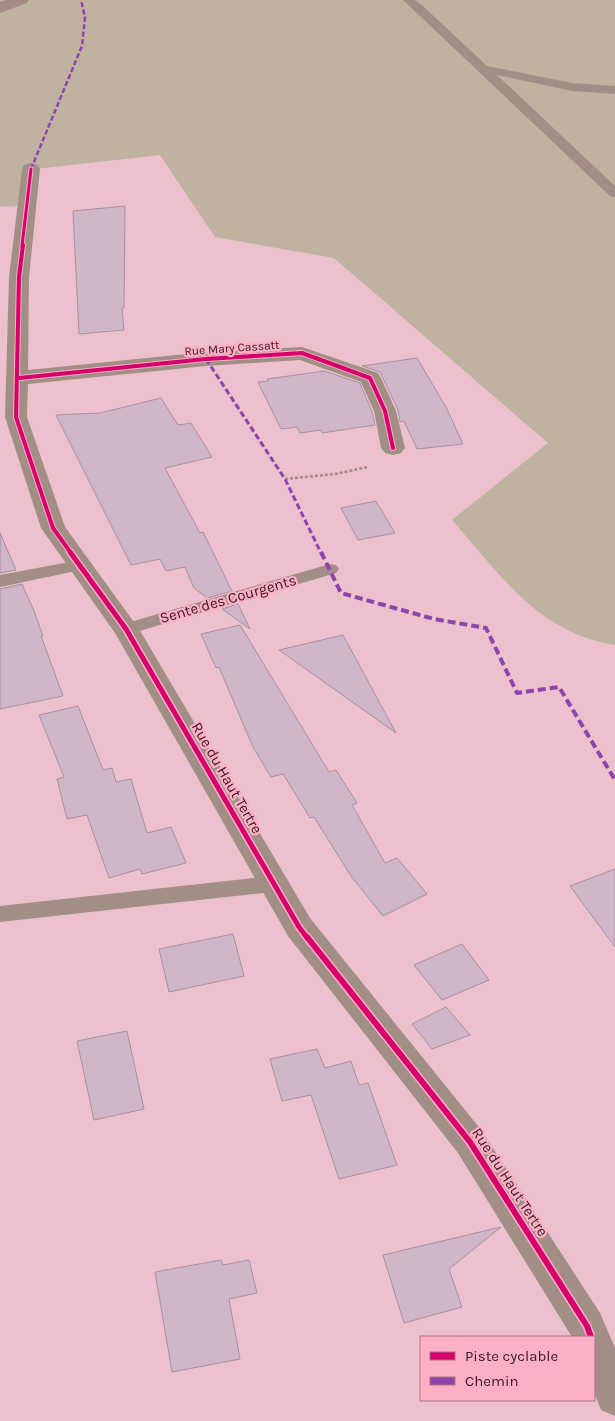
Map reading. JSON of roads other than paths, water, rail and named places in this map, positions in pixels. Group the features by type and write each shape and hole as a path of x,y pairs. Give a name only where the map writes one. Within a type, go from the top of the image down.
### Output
{"street":[{"path":"0,8 21,0"},
{"name":"Rue du Haut Tertre","path":"31,169 19,276 19,378 8,416 53,528 126,629 299,927 470,1142 587,1326 591,1336"},
{"name":"Rue Mary Cassatt","path":"19,378 206,359 302,353 370,378 385,411 393,448"},
{"path":"595,1347 615,1397"}],"lane":[{"path":"408,0 419,8 615,193"},
{"path":"484,69 572,87 615,90"},
{"path":"0,581 80,565"},
{"name":"Sente des Courgents","path":"126,629 330,569"},
{"path":"0,914 273,884"}]}
